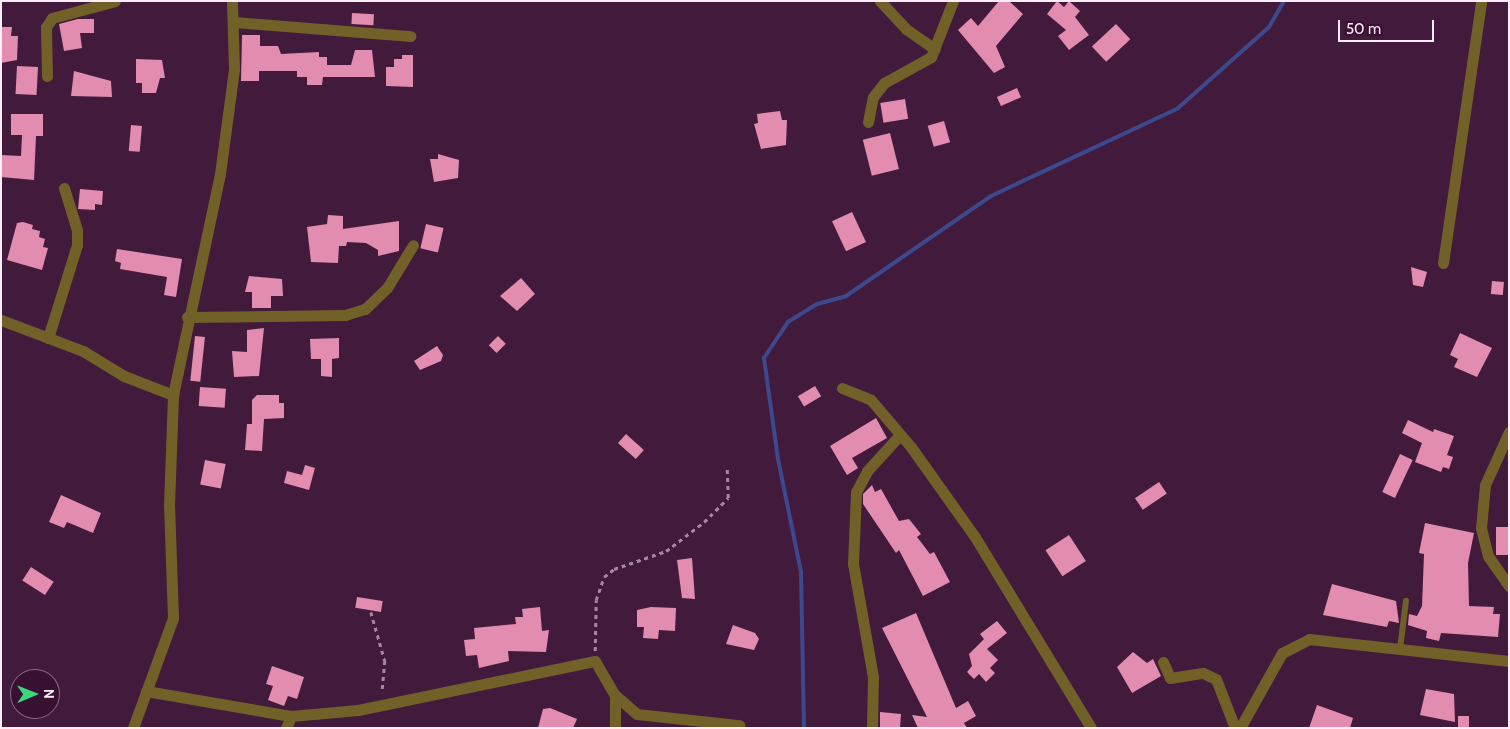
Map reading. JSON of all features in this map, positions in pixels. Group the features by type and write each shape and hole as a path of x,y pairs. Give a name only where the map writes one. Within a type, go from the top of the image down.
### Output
{"street":[{"path":"46,76 46,28 52,18 69,6 115,1"},
{"path":"134,728 173,618 168,505 173,395 188,317 220,174 235,22 232,1"},
{"path":"880,1 906,29 935,49"},
{"path":"868,122 874,97 884,83 925,64 935,49 953,1"},
{"path":"1444,263 1481,1"},
{"path":"235,22 410,36"},
{"path":"48,338 77,245 77,230 64,188"},
{"path":"188,317 345,315 365,309 387,288 413,245"},
{"path":"1,320 48,338 173,395"},
{"path":"842,388 871,400 975,537 1091,728"},
{"path":"1509,432 1485,485 1480,528 1488,556 1509,586"},
{"path":"872,728 873,677 853,564 856,492 867,471 899,436"},
{"path":"1240,728 1282,653 1297,643 1323,639 1400,652 1509,661"},
{"path":"146,691 291,716 379,705 595,661 615,695 642,716 694,724 739,725"},
{"path":"1162,662 1170,678 1204,672 1216,679 1235,728"},
{"path":"615,695 615,728"},
{"path":"286,728 291,716"}],"lane":[{"path":"1400,652 1406,602"}],"path":[{"path":"595,661 596,600 604,578 614,569 666,551 694,531 728,498 727,468"},
{"path":"371,612 386,660 379,705"}],"building":[{"path":"999,1 1009,1 1023,14 996,46 1005,67 994,73 958,30 971,18 978,26"},
{"path":"1057,1 1064,7 1069,1 1080,11 1075,17 1089,35 1069,50 1058,36 1066,30 1047,14"},
{"path":"352,13 374,14 373,25 351,24"},
{"path":"78,19 94,19 94,33 80,33 82,48 64,51 59,24"},
{"path":"1116,24 1130,39 1106,62 1092,47"},
{"path":"1,27 12,27 11,36 18,36 17,60 1,63"},
{"path":"242,35 260,35 260,46 278,46 281,54 319,52 319,57 327,57 327,65 351,65 355,50 372,50 375,77 323,77 322,85 307,85 307,77 297,77 297,71 259,71 259,81 241,81"},
{"path":"402,55 413,55 413,87 386,86 386,67 394,67 394,59 402,59"},
{"path":"136,59 162,60 165,78 160,78 156,93 142,93 142,83 136,83"},
{"path":"17,66 38,67 37,95 16,94"},
{"path":"74,71 111,81 112,97 71,96"},
{"path":"1017,88 1021,97 1001,106 997,97"},
{"path":"905,99 908,119 883,123 880,103"},
{"path":"780,111 782,120 787,120 786,145 761,149 754,124 758,123 757,114"},
{"path":"11,114 43,114 43,136 36,136 34,180 1,177 1,155 21,156 22,135 11,135"},
{"path":"944,121 950,142 934,147 928,126"},
{"path":"131,125 142,126 140,152 129,151"},
{"path":"890,133 899,169 872,176 863,140"},
{"path":"438,154 459,160 458,178 434,182 430,159 438,159"},
{"path":"80,189 103,191 102,205 95,204 95,210 78,209"},
{"path":"852,212 866,242 846,251 832,221"},
{"path":"328,215 343,216 343,229 399,221 399,251 378,256 378,250 366,243 347,242 346,246 339,246 338,263 311,262 307,227 327,224"},
{"path":"23,222 33,225 32,229 40,231 39,237 45,239 43,247 48,248 42,270 7,260 17,223"},
{"path":"426,224 444,228 438,252 420,248"},
{"path":"117,249 182,259 176,297 164,295 167,277 120,269 121,263 115,261"},
{"path":"1411,267 1427,272 1423,287 1413,285"},
{"path":"249,276 282,279 283,296 271,296 271,308 252,308 252,292 245,292"},
{"path":"521,278 535,294 517,311 500,296"},
{"path":"1492,281 1504,282 1503,295 1491,294"},
{"path":"264,328 259,376 234,377 232,351 247,352 247,330"},
{"path":"1460,333 1492,348 1477,377 1454,367 1458,359 1450,355"},
{"path":"195,336 205,337 200,382 190,381"},
{"path":"498,336 506,344 497,353 489,345"},
{"path":"339,338 339,358 332,359 332,377 321,376 321,359 311,359 310,339"},
{"path":"437,346 443,355 441,361 420,370 414,361"},
{"path":"815,386 821,396 804,407 798,396"},
{"path":"200,387 226,389 225,408 199,406"},
{"path":"257,395 279,395 279,403 284,403 284,418 264,419 262,451 245,450 247,424 252,424 252,400"},
{"path":"876,418 887,438 852,458 858,468 847,475 830,446"},
{"path":"1408,420 1433,432 1434,429 1454,436 1447,455 1453,457 1449,469 1443,467 1441,472 1415,462 1422,443 1402,433"},
{"path":"626,434 644,450 636,459 618,443"},
{"path":"1400,454 1413,460 1395,498 1382,492"},
{"path":"205,460 226,464 221,489 200,485"},
{"path":"305,465 315,468 309,490 284,483 287,471 302,475"},
{"path":"1159,482 1167,494 1143,510 1135,498"},
{"path":"872,485 875,492 881,489 899,521 909,519 921,534 917,537 930,554 934,552 950,582 923,596 899,550 896,553 863,504 863,494"},
{"path":"61,495 101,513 93,533 67,522 64,528 49,522"},
{"path":"1425,523 1474,533 1468,563 1469,606 1494,607 1493,614 1500,614 1498,637 1441,633 1439,641 1426,638 1427,631 1408,625 1409,614 1417,616 1422,606 1424,554 1419,553"},
{"path":"1496,527 1509,527 1509,555 1496,555"},
{"path":"1069,535 1086,561 1062,576 1046,550"},
{"path":"692,558 695,599 682,598 677,560"},
{"path":"31,567 54,582 45,595 22,580"},
{"path":"1332,584 1396,601 1399,623 1389,621 1387,627 1323,615"},
{"path":"357,597 383,601 381,612 355,608"},
{"path":"540,607 542,631 549,630 546,652 508,651 509,661 479,668 477,655 466,656 464,640 475,639 474,628 516,624 515,617 523,617 522,609"},
{"path":"651,607 676,608 675,631 659,630 658,639 643,638 644,627 637,627 637,610"},
{"path":"916,613 956,708 968,701 976,716 964,723 967,728 918,728 912,715 927,717 882,628"},
{"path":"997,621 1007,633 987,649 998,660 990,668 995,673 986,682 979,674 974,679 967,672 972,666 969,654 984,639 980,634"},
{"path":"733,625 755,633 759,639 754,650 726,644"},
{"path":"1133,652 1147,663 1153,659 1161,676 1132,693 1117,667"},
{"path":"272,666 304,677 297,699 288,696 284,706 268,700 273,686 266,684"},
{"path":"1426,689 1454,694 1455,722 1420,715"},
{"path":"1317,705 1353,718 1350,728 1309,728"},
{"path":"550,708 577,719 573,728 538,728 543,709"},
{"path":"880,712 901,714 900,728 880,728"},
{"path":"1458,716 1469,716 1469,727 1458,727"}],"waterway":[{"path":"804,728 801,572 778,459 764,358 788,322 817,304 846,296 991,196 1177,109 1269,27 1284,1"}]}
